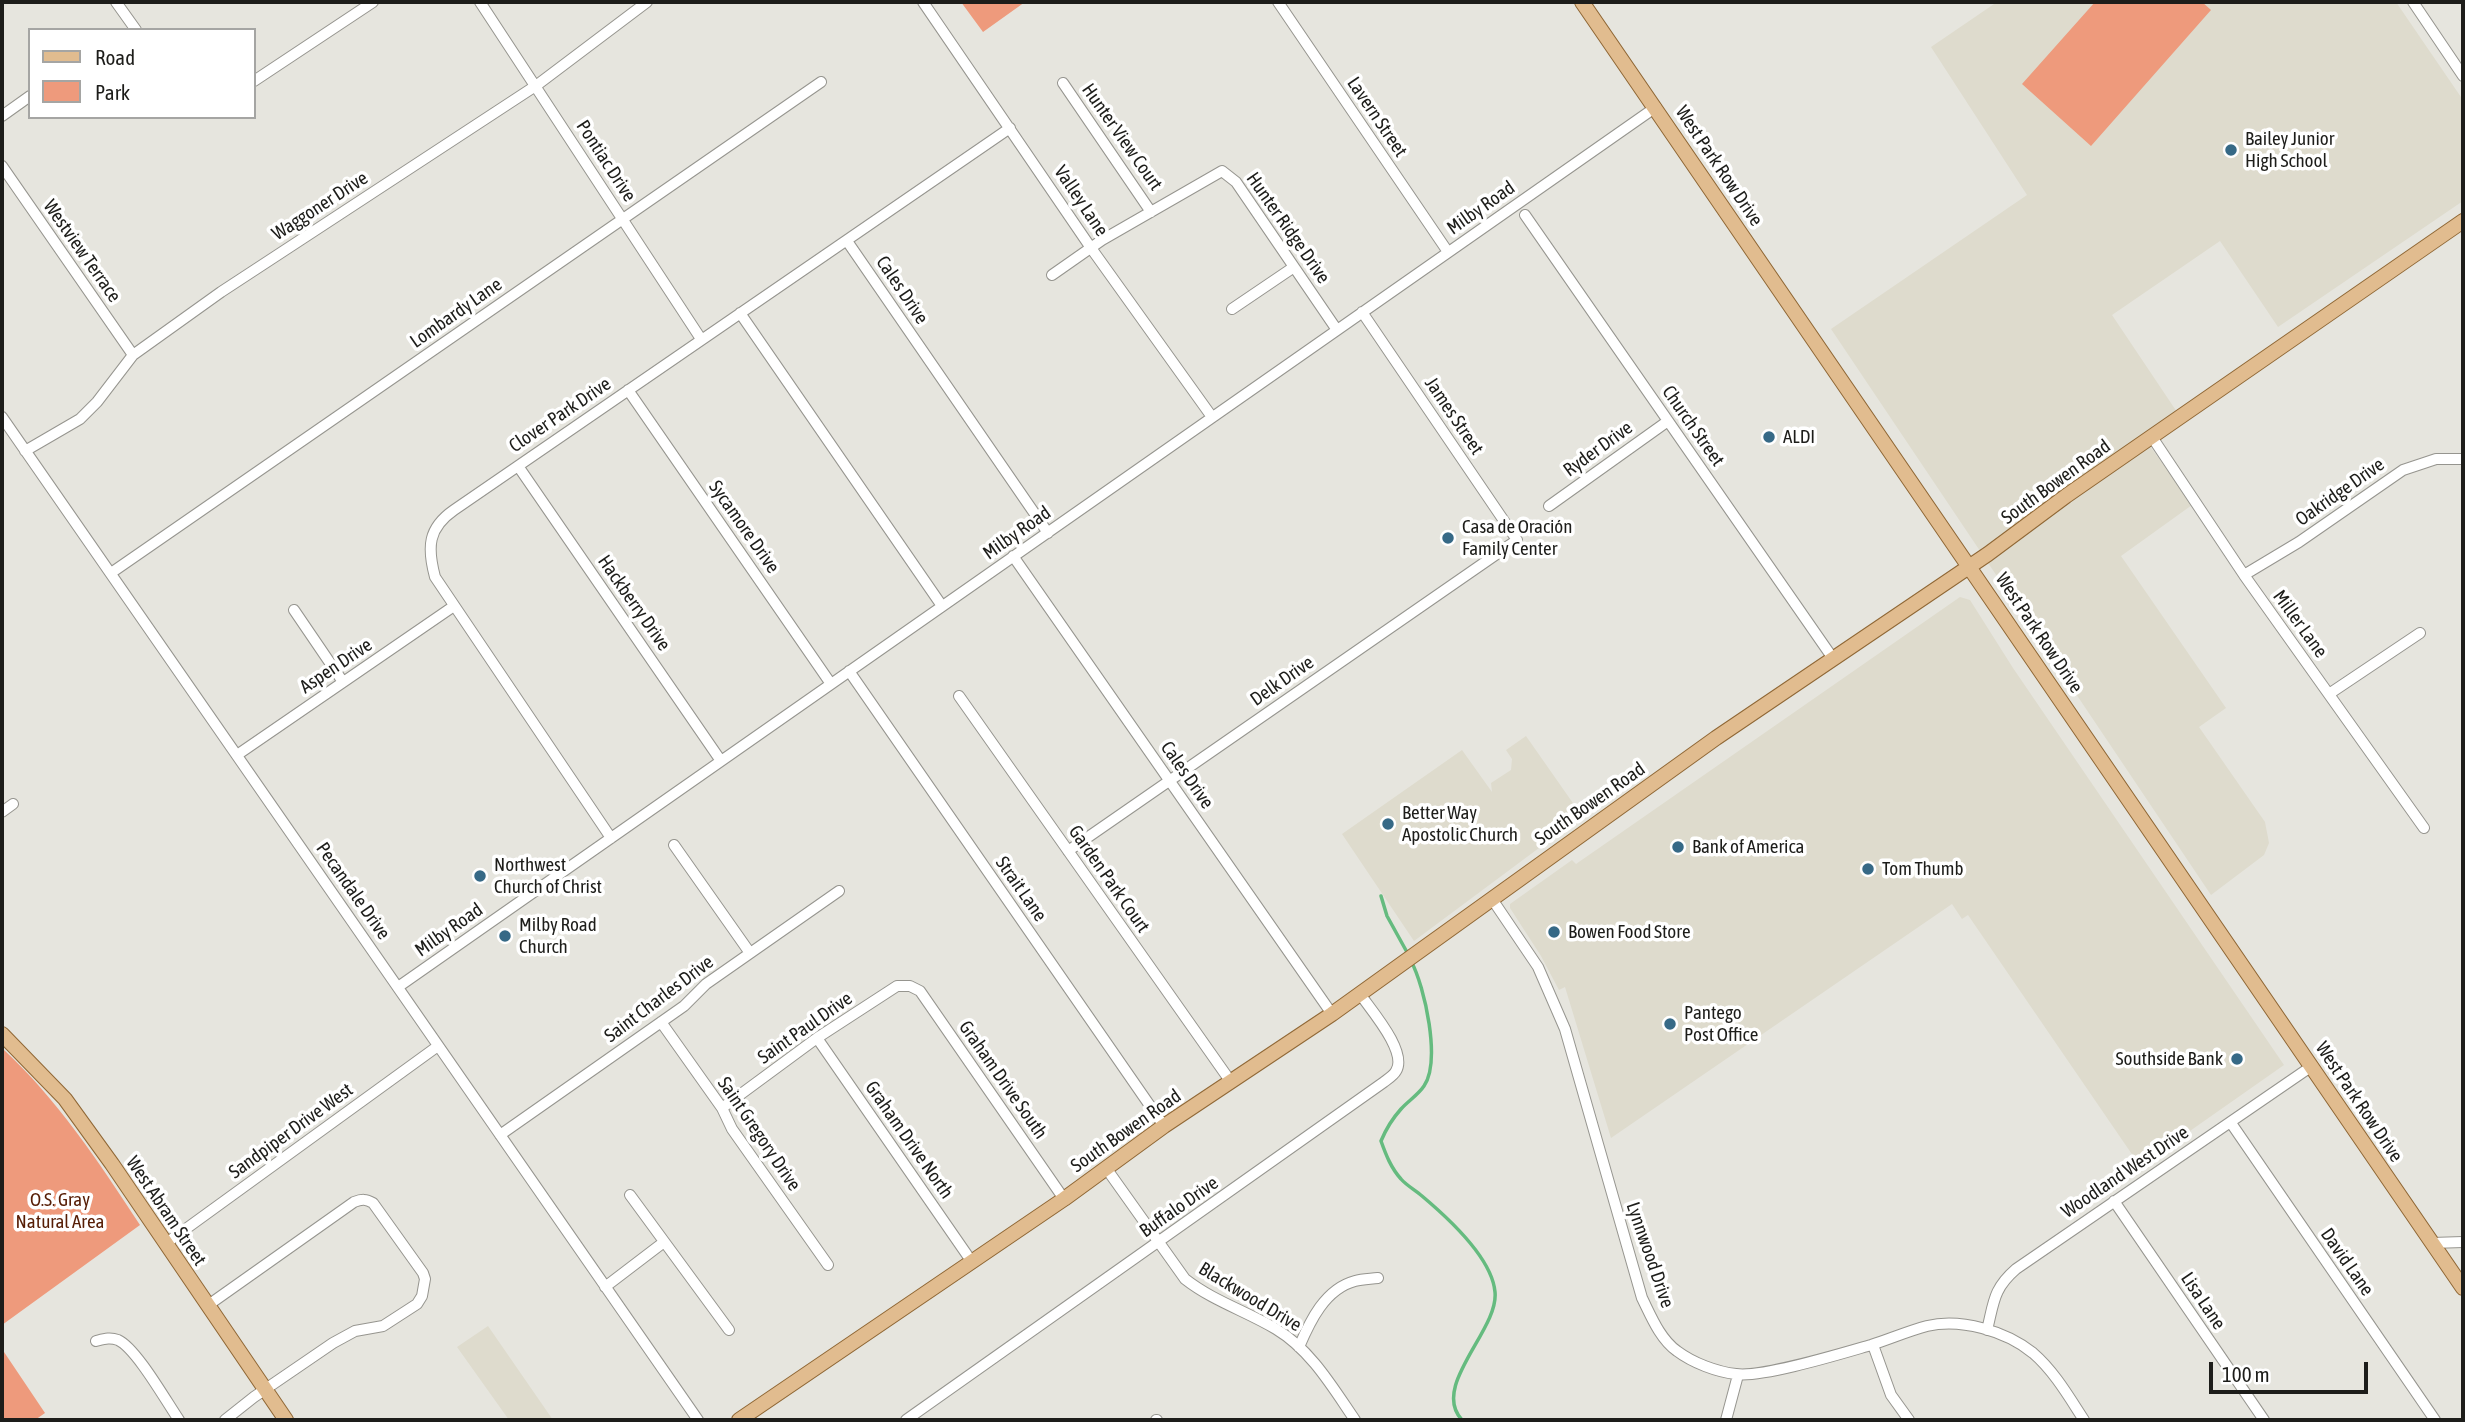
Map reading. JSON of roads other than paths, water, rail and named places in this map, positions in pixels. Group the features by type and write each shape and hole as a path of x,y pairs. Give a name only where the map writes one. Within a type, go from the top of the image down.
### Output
{"main road":[{"name":"West Park Row Drive","path":"1582,2 2463,1288"},
{"name":"South Bowen Road","path":"739,1420 1064,1199 1164,1126 1332,1014 1832,657 1970,566 2463,221"},
{"name":"West Abram Street","path":"2,1034 65,1099 286,1420"}],"street":[{"path":"117,2 131,28"},
{"path":"256,80 373,2"},
{"name":"Pontiac Drive","path":"480,2 537,85 701,339"},
{"name":"Waggoner Drive","path":"25,451 80,419 97,402 132,355 221,292 537,85 647,2"},
{"name":"Valley Lane","path":"923,2 1091,248 1212,417"},
{"name":"Lavern Street","path":"1278,2 1448,252"},
{"path":"2413,2 2463,76"},
{"name":"Lombardy Lane","path":"111,573 821,82"},
{"name":"Hunter View Court","path":"1063,83 1151,212"},
{"path":"2,116 28,97"},
{"name":"Milby Road","path":"398,987 1656,107"},
{"name":"Clover Park Drive","path":"611,838 435,577 430,560 433,532 441,519 1010,128"},
{"name":"Westview Terrace","path":"2,166 132,355"},
{"name":"Hunter Ridge Drive","path":"1052,275 1151,212 1218,173 1226,172 1246,196 1337,330"},
{"name":"Church Street","path":"1525,215 1832,657"},
{"name":"Cales Drive","path":"847,241 1048,533"},
{"path":"1232,309 1294,267"},
{"name":"James Street","path":"1362,312 1517,540"},
{"path":"740,313 942,606"},
{"name":"Sycamore Drive","path":"628,390 831,684"},
{"name":"Pecandale Drive","path":"2,417 698,1420"},
{"name":"Ryder Drive","path":"1549,506 1668,421"},
{"name":"Miller Lane","path":"2152,437 2244,575 2424,828"},
{"name":"Oakridge Drive","path":"2244,575 2299,542 2403,470 2436,459 2463,458"},
{"name":"Hackberry Drive","path":"518,466 721,761"},
{"name":"Delk Drive","path":"1068,851 1517,540"},
{"name":"Cales Drive","path":"1013,556 1332,1014"},
{"name":"Aspen Drive","path":"237,755 454,606"},
{"path":"294,610 343,682"},
{"path":"2329,694 2420,633"},
{"name":"Strait Lane","path":"849,671 1164,1126"},
{"name":"Garden Park Court","path":"959,696 1231,1082"},
{"path":"2,812 13,804"},
{"path":"674,845 750,953"},
{"name":"Saint Charles Drive","path":"500,1135 684,1006 705,984 839,891"},
{"name":"Lynnwood Drive","path":"1492,899 1538,967 1565,1029 1642,1298 1660,1333 1676,1351 1706,1366 1738,1375 1783,1368 1873,1345 1928,1326 1951,1324 1987,1330 2032,1352 2053,1375 2084,1420"},
{"name":"Saint Paul Drive","path":"722,1108 817,1038 897,986 910,986"},
{"name":"Graham Drive South","path":"910,986 920,991 1064,1199"},
{"name":"Buffalo Drive","path":"906,1420 1384,1083 1398,1070 1399,1055 1395,1045 1360,994"},
{"name":"Saint Gregory Drive","path":"661,1022 828,1265"},
{"name":"Graham Drive North","path":"817,1038 972,1262"},
{"name":"Sandpiper Drive West","path":"165,1244 438,1045"},
{"name":"Woodland West Drive","path":"1987,1330 1997,1291 2003,1280 2028,1259 2312,1066"},
{"name":"David Lane","path":"2231,1123 2435,1420"},
{"name":"Blackwood Drive","path":"1105,1168 1185,1279 1202,1292 1277,1330 1299,1347 1329,1382 1355,1420"},
{"path":"630,1195 729,1330"},
{"path":"207,1306 361,1199 373,1203 423,1273 424,1287 417,1304 383,1326 355,1331 344,1337 265,1389 225,1420"},
{"name":"Lisa Lane","path":"2114,1201 2264,1420"},
{"path":"605,1287 664,1242"},
{"path":"2432,1242 2463,1243"},
{"path":"1299,1347 1309,1325 1329,1297 1349,1283 1378,1278"},
{"path":"96,1341 116,1339 129,1346 178,1420"},
{"path":"1873,1345 1891,1395 1909,1420"},
{"path":"1726,1420 1738,1375"}],"waterway":[{"path":"1381,896 1387,916 1408,954"},
{"path":"1411,961 1426,1005 1431,1042 1429,1075 1422,1089 1395,1117 1381,1141 1397,1175 1444,1215 1467,1239 1492,1279 1495,1292 1493,1307 1459,1375 1454,1391 1454,1406 1462,1420"}],"place":[{"name":"Bailey Junior High School","path":"2231,150"},
{"name":"ALDI","path":"1769,437"},
{"name":"Casa de Oración Family Center","path":"1448,538"},
{"name":"Better Way Apostolic Church","path":"1388,824"},
{"name":"Bank of America","path":"1678,847"},
{"name":"Tom Thumb","path":"1868,869"},
{"name":"Northwest Church of Christ","path":"480,876"},
{"name":"Bowen Food Store","path":"1554,932"},
{"name":"Milby Road Church","path":"505,936"},
{"name":"Pantego Post Office","path":"1670,1024"},
{"name":"Southside Bank","path":"2237,1059"}],"park label":[{"name":"O.S. Gray Natural Area","path":"60,1211"}]}
